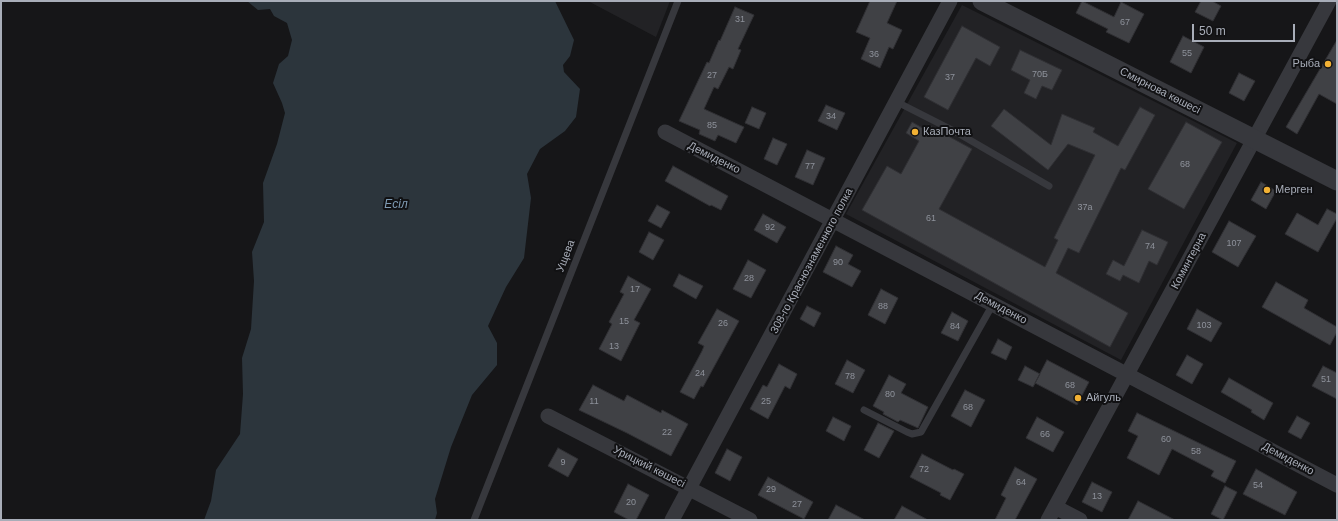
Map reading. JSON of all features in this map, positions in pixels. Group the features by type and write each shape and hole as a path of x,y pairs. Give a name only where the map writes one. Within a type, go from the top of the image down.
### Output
{"street":[{"name":"308-го Краснознаменного полка","path":"672,520 950,1"},
{"name":"Смирнова көшесі","path":"982,1 1337,181"},
{"name":"Коминтерна","path":"1051,514 1329,1"},
{"name":"Демиденко","path":"665,132 1337,485"},
{"name":"Урицкий көшесі","path":"548,416 750,520"},
{"path":"1051,514 1080,520"}],"lane":[{"name":"Ущева","path":"474,520 678,1"},
{"path":"897,102 956,132 1049,186"},
{"path":"864,410 912,434 921,432 993,304"}],"shaded area":[{"path":"588,1 670,1 656,37"},
{"path":"962,5 1237,143 1121,360 846,214"}],"water":[{"name":"Есіл","path":"247,1 555,1 574,40 570,56 563,65 564,72 580,89 576,117 565,131 540,149 527,174 531,198 524,258 506,287 488,326 497,343 497,365 472,395 451,447 435,499 437,513 435,520 204,520 211,501 216,470 240,434 243,394 242,358 251,329 254,281 252,252 264,222 263,183 277,144 285,113 273,83 279,64 288,56 292,40 287,23 274,16 270,9 258,10"}],"building":[{"path":"870,1 897,1 887,23 902,30 893,49 889,47 880,68 861,59 870,38 856,32"},
{"path":"1082,1 1114,17 1121,2 1144,14 1129,43 1106,32 1108,29 1076,13"},
{"path":"1201,1 1212,1 1221,6 1213,21 1195,12"},
{"path":"735,7 754,15 738,49 741,50 733,69 729,67 718,89 714,87 704,109 744,127 736,143 718,135 715,141 699,134 700,130 679,121 707,62 709,63 719,40 720,41"},
{"path":"962,26 1000,47 990,66 976,58 948,110 924,97"},
{"path":"1183,36 1204,47 1191,73 1170,62"},
{"path":"1337,40 1337,104 1319,94 1297,134 1286,127"},
{"path":"1020,50 1062,70 1052,90 1042,86 1036,99 1024,93 1030,80 1011,70"},
{"path":"1239,73 1255,81 1244,101 1229,93"},
{"path":"826,105 845,113 837,130 818,121"},
{"path":"752,107 766,113 759,129 745,123"},
{"path":"1140,107 1155,115 1125,170 1121,168 1079,253 1068,248 1056,273 1128,313 1110,347 862,210 887,166 901,174 919,141 906,133 912,122 926,130 928,125 972,149 939,209 1045,267 1058,240 1054,238 1095,155 1068,144 1048,170 991,126 1004,109 1051,145 1062,114 1095,128 1093,132 1118,146"},
{"path":"1186,122 1222,142 1184,209 1148,189"},
{"path":"773,138 787,144 777,165 764,159"},
{"path":"807,150 825,158 813,185 795,177"},
{"path":"673,166 728,196 721,210 711,205 710,206 665,181"},
{"path":"1261,182 1276,191 1266,209 1251,200"},
{"path":"657,205 670,212 661,228 648,221"},
{"path":"1327,209 1337,214 1337,218 1318,252 1285,234 1297,213 1318,225"},
{"path":"763,214 786,227 777,243 754,230"},
{"path":"1229,221 1256,236 1238,267 1212,252"},
{"path":"1142,230 1168,242 1157,265 1149,261 1139,283 1123,275 1120,281 1106,274 1113,260 1124,266"},
{"path":"649,232 664,240 653,260 639,252"},
{"path":"836,246 853,255 848,264 861,271 852,287 823,272"},
{"path":"748,260 766,270 751,298 733,289"},
{"path":"679,274 703,286 696,299 673,286"},
{"path":"628,276 651,289 634,320 640,323 621,361 599,349 612,324 609,322 624,294 620,292"},
{"path":"1276,282 1308,300 1304,308 1337,327 1337,332 1330,345 1262,307"},
{"path":"881,289 898,298 885,324 868,315"},
{"path":"807,306 821,313 814,327 800,319"},
{"path":"717,309 739,321 703,387 701,386 694,399 680,392 704,346 698,343"},
{"path":"1197,309 1222,323 1211,342 1187,329"},
{"path":"952,312 968,321 958,341 941,333"},
{"path":"998,339 1012,347 1006,360 991,353"},
{"path":"1187,355 1203,364 1192,384 1176,375"},
{"path":"847,360 865,370 853,393 835,384"},
{"path":"1047,360 1089,382 1077,405 1035,383"},
{"path":"779,364 797,374 790,389 785,386 768,419 750,409 763,385 767,387"},
{"path":"1025,366 1040,374 1033,387 1018,380"},
{"path":"1323,366 1337,373 1337,399 1312,386"},
{"path":"889,375 906,384 901,393 928,407 918,428 900,420 898,422 883,414 884,412 873,406"},
{"path":"1229,378 1273,403 1264,420 1251,412 1252,410 1221,392"},
{"path":"593,385 624,401 627,395 661,413 662,410 688,424 671,456 579,410"},
{"path":"965,390 985,400 971,427 951,416"},
{"path":"1137,413 1236,461 1225,483 1211,476 1214,471 1172,449 1159,475 1127,458 1138,436 1128,431"},
{"path":"1297,416 1310,423 1301,439 1288,432"},
{"path":"833,417 851,426 844,441 826,431"},
{"path":"1037,417 1064,432 1053,452 1026,438"},
{"path":"878,423 894,431 879,458 864,450"},
{"path":"558,448 578,459 568,477 548,466"},
{"path":"727,449 742,457 730,481 715,473"},
{"path":"922,454 964,474 950,500 940,495 941,493 910,477"},
{"path":"1015,467 1037,479 1015,520 995,520 1006,498 1001,495"},
{"path":"1256,469 1297,492 1285,515 1243,494"},
{"path":"768,477 813,502 804,519 758,495"},
{"path":"1092,482 1112,492 1102,512 1082,502"},
{"path":"628,484 649,495 636,520 629,520 614,512"},
{"path":"1225,486 1237,492 1223,520 1211,514"},
{"path":"1138,501 1175,520 1128,520"},
{"path":"836,505 865,520 828,520"},
{"path":"902,506 928,520 894,520"}],"place":[{"name":"Рыба","path":"1328,64"},
{"name":"КазПочта","path":"915,132"},
{"name":"Мерген","path":"1267,190"},
{"name":"Айгуль","path":"1078,398"}]}
